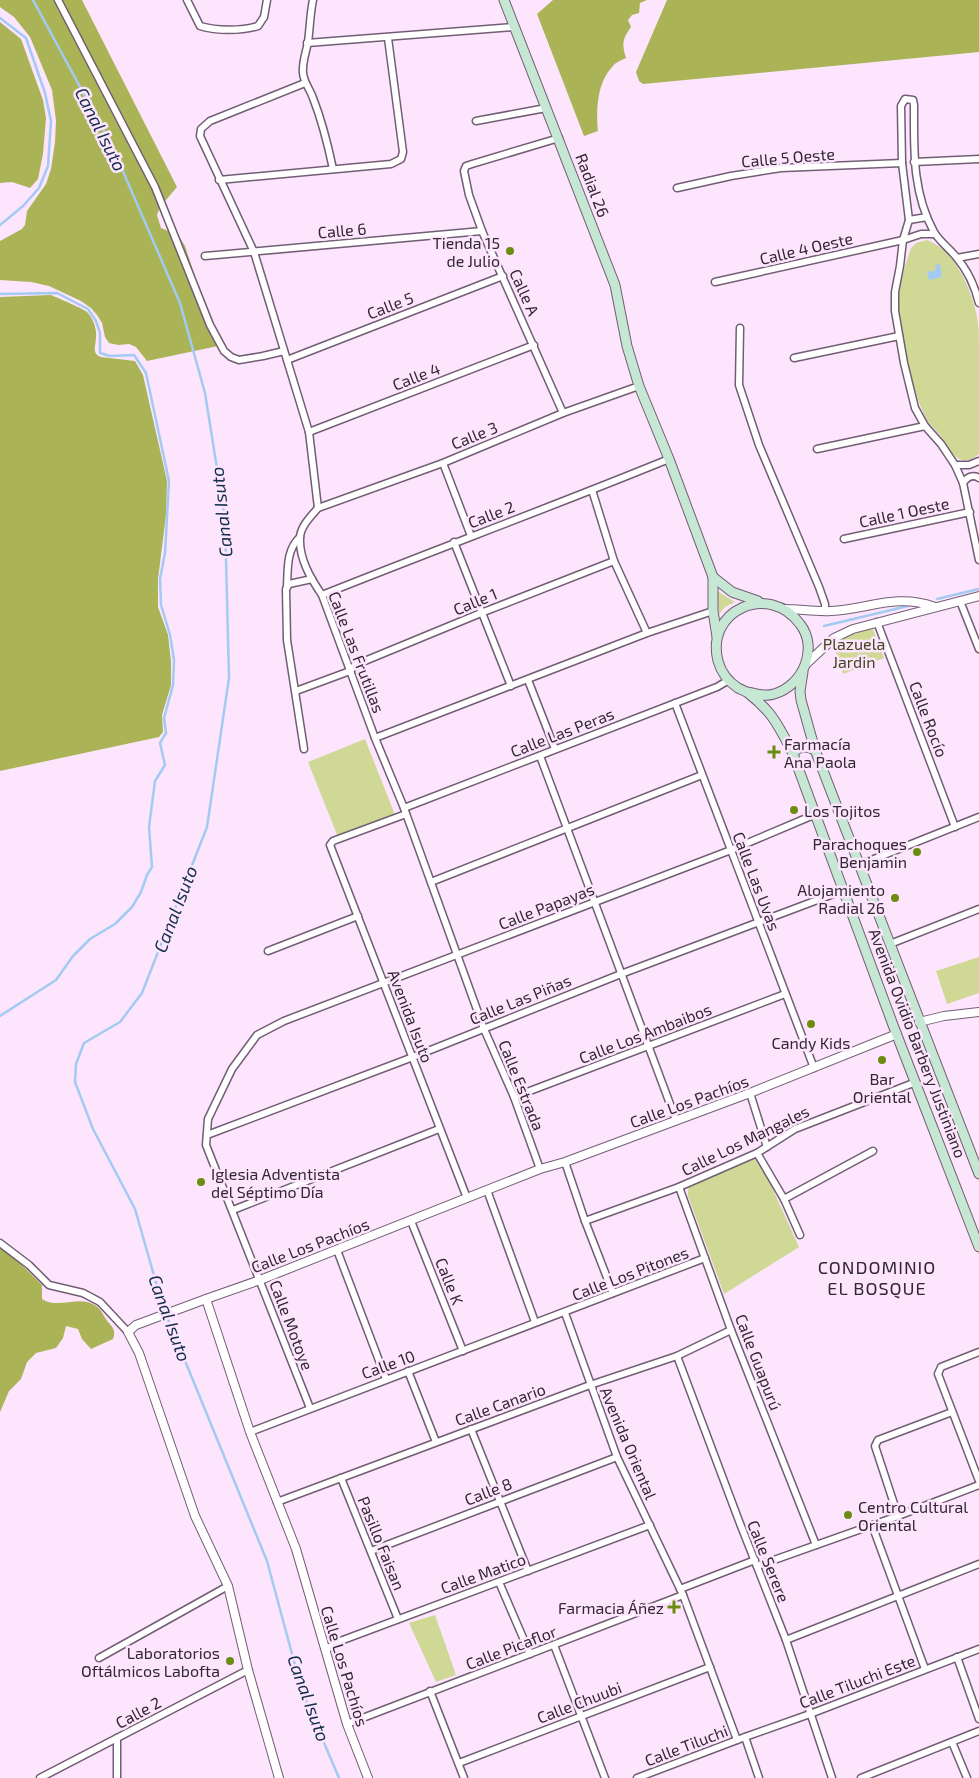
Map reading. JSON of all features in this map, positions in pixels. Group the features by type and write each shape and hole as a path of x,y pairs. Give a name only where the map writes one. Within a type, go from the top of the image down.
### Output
{"main road":[{"name":"Radial 26","path":"504,0 615,285 639,386"},
{"path":"639,386 669,459 713,577 713,611 717,641"},
{"path":"713,577 732,592 743,597 766,603 784,609 795,616 805,633 808,652 804,667 787,688 774,694 760,695 748,692 729,680 718,662 716,652 720,630 732,613 743,606 754,603 766,603"},
{"name":"Avenida Ovidio Barbery Justiniano","path":"804,667 800,691 801,700 815,750 979,1174"},
{"name":"Avenida Ovidio Barbery Justiniano","path":"748,692 770,714 793,754 897,1034 979,1247"},
{"path":"793,754 796,749 802,747 815,750"},
{"path":"970,1222 979,1232"}],"street":[{"path":"58,0 155,187 210,325 224,351 231,357 239,360 284,351"},
{"path":"187,0 200,26 210,29 258,26 264,17 267,0"},
{"path":"191,8 193,0"},
{"path":"313,0 308,44 303,58 303,72 305,83 318,113 333,169"},
{"path":"308,44 514,27"},
{"path":"220,180 391,164 400,159 403,152 388,38"},
{"path":"304,750 287,640 286,587 290,552 293,543 300,536 308,519 318,508 309,432 254,252 200,136 201,129 206,124 305,83"},
{"path":"979,303 974,285 957,258 935,234 919,195 914,162 914,105 913,100 908,99 903,101 901,106 902,162 909,220 903,240 895,292 895,311 910,394 925,426 941,444 955,465 963,483 979,560"},
{"path":"476,121 546,108"},
{"name":"Calle A","path":"559,138 466,166 464,181 482,231 563,413"},
{"path":"914,162 979,159"},
{"name":"Calle 5 Oeste","path":"677,188 731,176 781,168 902,162"},
{"path":"909,220 927,217"},
{"name":"Calle 6","path":"205,256 482,231"},
{"name":"Calle 4 Oeste","path":"715,282 903,240 921,234 935,234"},
{"path":"957,258 979,254"},
{"name":"Calle 5","path":"287,360 503,276"},
{"path":"740,328 739,385 760,445 819,587 825,604 825,611"},
{"path":"794,358 900,336"},
{"name":"Calle 4","path":"309,432 534,345"},
{"name":"Calle 3","path":"318,508 443,463 563,413 639,386"},
{"path":"817,449 925,426"},
{"name":"Calle 2","path":"322,595 669,459"},
{"path":"955,465 969,465 979,461"},
{"path":"443,463 471,536"},
{"path":"963,483 973,476 979,478"},
{"path":"592,490 614,561 647,633"},
{"name":"Calle 1 Oeste","path":"844,539 970,512"},
{"name":"Calle Las Frutillas","path":"300,536 304,562 322,595 431,882"},
{"path":"454,542 511,686"},
{"name":"Calle 1","path":"296,692 350,672 355,665 481,613 614,561"},
{"path":"286,587 289,584 312,579"},
{"path":"804,667 834,638 853,629 979,596"},
{"path":"784,609 825,611 907,600 935,607"},
{"path":"960,601 979,649"},
{"path":"375,738 647,633 713,611"},
{"name":"Calle Rocío","path":"877,622 955,827"},
{"path":"528,680 555,749"},
{"name":"Calle Las Peras","path":"330,845 333,841 555,749 717,688 729,680"},
{"name":"Calle Las Uvas","path":"675,703 814,1068"},
{"path":"540,756 676,1120"},
{"path":"431,882 567,830 702,775"},
{"name":"Calle Papayas","path":"284,1020 731,850 816,814"},
{"path":"859,865 979,817"},
{"name":"Avenida Isuto","path":"330,845 467,1198"},
{"name":"Calle Estrada","path":"431,882 484,1029 514,1097 540,1169"},
{"name":"Calle Las Piñas","path":"207,1135 413,1057 621,974 844,890"},
{"path":"890,944 979,909"},
{"path":"268,951 358,916"},
{"name":"Calle Los Ambaibos","path":"514,1097 786,994"},
{"path":"919,1022 944,1016 979,1012"},
{"name":"Calle Motoye","path":"284,1020 258,1035 232,1069 208,1119 206,1145 310,1408"},
{"name":"Calle Los Pachíos","path":"368,1778 348,1724 296,1549 250,1432 206,1299 260,1280 540,1169 565,1162 750,1093 897,1034"},
{"name":"Calle Los Mangales","path":"585,1221 679,1187 757,1153 784,1134 795,1129 916,1082"},
{"path":"750,1093 767,1147"},
{"path":"233,1210 439,1129"},
{"path":"784,1199 873,1151"},
{"path":"757,1153 784,1199 800,1235"},
{"path":"565,1162 585,1221 613,1293"},
{"name":"Calle Guapurú","path":"679,1187 731,1330 816,1545"},
{"path":"487,1190 535,1322 564,1313"},
{"name":"Calle K","path":"411,1221 463,1351"},
{"path":"0,1243 29,1265 48,1285 83,1293 100,1302 128,1332 139,1353 196,1516 228,1586 248,1670 279,1778"},
{"path":"337,1250 386,1379"},
{"name":"Calle Los Pitones","path":"564,1313 705,1258"},
{"path":"128,1332 136,1325 206,1299"},
{"name":"Avenida Oriental","path":"564,1313 616,1457 682,1592 737,1740"},
{"name":"Calle 10","path":"250,1432 535,1322"},
{"name":"Calle Canario","path":"277,1502 590,1385 677,1356 731,1330"},
{"path":"979,1352 941,1367 938,1370 979,1481"},
{"name":"Calle Serere","path":"677,1356 738,1521 786,1640 832,1778"},
{"path":"408,1371 436,1442"},
{"path":"898,1516 875,1446 876,1443 878,1440 952,1412"},
{"path":"471,1429 528,1571"},
{"name":"Calle 8","path":"371,1551 616,1457"},
{"name":"Pasillo Faisan","path":"341,1478 398,1619"},
{"name":"Calle Picaflor","path":"348,1724 554,1645 756,1563 816,1545 979,1485"},
{"path":"872,1525 925,1669"},
{"name":"Calle Matico","path":"326,1649 343,1640 398,1619 650,1526"},
{"path":"786,1640 979,1564"},
{"path":"499,1582 530,1654"},
{"path":"98,1658 228,1586"},
{"path":"554,1645 605,1778"},
{"name":"Calle Tiluchi Este","path":"744,1737 810,1714 979,1648"},
{"path":"957,1657 979,1719"},
{"name":"Calle Chuubi","path":"458,1763 710,1667"},
{"name":"Calle 2","path":"40,1778 248,1670"},
{"path":"430,1691 464,1778"},
{"path":"861,1778 979,1731"},
{"path":"744,1737 759,1778"},
{"name":"Calle Tiluchi","path":"637,1778 744,1737"},
{"path":"117,1738 117,1778"},
{"path":"952,1742 967,1778"}],"green space":[{"path":"0,0 82,0 177,187 160,207 157,215 161,228 178,235 185,246 218,346 147,361 136,347 129,344 118,345 109,343 97,315 81,301 49,286 31,282 0,280 0,241 22,229 25,225 27,211 46,184 51,169 56,121 52,90 30,37 14,17 0,7"},
{"path":"553,0 647,0 640,3 639,13 632,15 628,20 631,27 624,42 626,58 614,65 601,88 597,114 598,131 584,136 537,14"},
{"path":"667,0 979,0 979,52 643,84 639,81 636,72"},
{"path":"0,22 21,39 43,100 46,118 43,154 38,179 30,188 12,182 0,183"},
{"path":"927,240 947,253 955,263 968,287 978,322 979,454 966,460 961,460 949,449 922,411 908,363 899,320 900,288 911,248 916,243"},
{"path":"51,295 89,314 95,327 95,349 98,355 135,361 143,375 167,481 166,515 158,579 158,607 168,635 171,685 162,715 163,732 159,737 0,771 0,297"},
{"path":"717,591 735,602 725,607 719,614"},
{"name":"Plazuela Jardin","path":"872,627 884,658 843,674 833,644 840,639"},
{"path":"365,739 395,815 338,837 308,762"},
{"path":"979,957 979,993 947,1004 936,971"},
{"path":"754,1159 760,1161 799,1247 724,1294 688,1196 688,1190 690,1185"},
{"path":"0,1247 18,1261 42,1285 42,1299 55,1303 83,1301 90,1303 99,1309 113,1327 114,1334 113,1339 91,1349 82,1339 78,1329 66,1326 63,1338 56,1348 36,1353 27,1362 21,1379 9,1391 0,1412"},
{"path":"435,1615 456,1675 436,1682 409,1623"}],"water":[{"path":"940,264 942,277 929,280 927,272 936,270 935,265"}],"waterway":[{"name":"Canal Isuto","path":"33,0 112,146 180,303 205,393 225,519 229,678 207,827 142,993 120,1022 84,1043 76,1064 75,1082 93,1129 135,1209 163,1307 267,1561 302,1691 339,1778"},
{"path":"0,18 26,38 45,93 51,121 48,166 39,188 23,206 0,225"},
{"path":"0,294 57,293 88,309 96,321 100,333 100,353 110,356 134,355 146,373 169,481 165,553 160,579 161,605 170,635 174,660 173,685 164,718 166,733 160,743 165,765 155,781 149,827 152,867 141,892 132,907 115,924 90,939 73,956 56,980 0,1016"},
{"path":"937,599 979,589"},
{"path":"824,626 908,606"}],"place":[{"name":"Tienda 15 de Julio","path":"510,251"},
{"name":"Farmacía Ana Paola","path":"774,752"},
{"name":"Los Tojitos","path":"794,810"},
{"name":"Parachoques Benjamin","path":"917,852"},
{"name":"Alojamiento Radial 26","path":"895,898"},
{"name":"Candy Kids","path":"811,1024"},
{"name":"Bar Oriental","path":"882,1060"},
{"name":"Iglesia Adventista del Séptimo Día","path":"201,1182"},
{"name":"Centro Cultural Oriental","path":"848,1515"},
{"name":"Farmacia Áñez","path":"674,1607"},
{"name":"Laboratorios Oftálmicos Labofta","path":"230,1661"}],"district":[{"name":"CONDOMINIO EL BOSQUE","path":"877,1277"}]}
